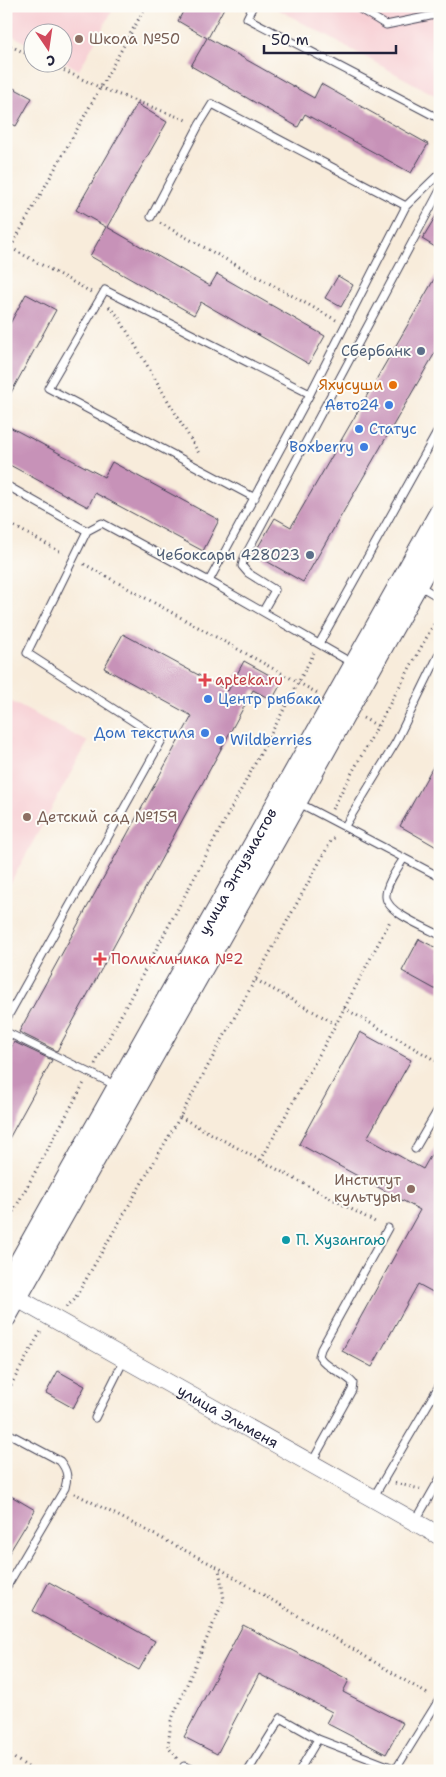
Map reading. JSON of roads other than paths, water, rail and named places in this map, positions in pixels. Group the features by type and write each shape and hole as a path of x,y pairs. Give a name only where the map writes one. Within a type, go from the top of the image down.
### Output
{"main road":[{"name":"улица Энтузиастов","path":"6,1318 12,1291 362,668 410,580 440,511"},
{"name":"улица Энтузиастов","path":"410,580 440,545"}],"street":[{"name":"улица Эльменя","path":"12,1291 125,1358 440,1536"}],"lane":[{"path":"253,6 247,18 440,119"},
{"path":"355,6 386,25 440,14"},
{"path":"151,217 212,104 406,206"},
{"path":"210,581 310,394 406,206 440,173"},
{"path":"263,611 276,590 248,573 242,566 244,558 440,190"},
{"path":"254,498 48,388 104,290 310,394"},
{"path":"319,644 440,427"},
{"path":"6,485 86,531"},
{"path":"6,1020 162,740 26,653 86,531 102,524 210,581 362,668"},
{"path":"410,580 440,598"},
{"path":"345,826 396,742 440,652"},
{"path":"289,798 440,877"},
{"path":"404,858 388,888 386,897 388,904 395,911 440,935"},
{"path":"6,1032 125,1090"},
{"path":"415,1149 440,1106"},
{"path":"312,1463 352,1390 353,1383 323,1363 319,1356 321,1349 388,1228"},
{"path":"95,1418 125,1358"},
{"path":"374,1498 440,1384"},
{"path":"6,1432 60,1461 66,1468 68,1477 65,1488 6,1588"},
{"path":"415,1522 440,1478"},
{"path":"248,1771 281,1718 318,1739 399,1770 439,1699"},
{"path":"299,1771 318,1739"},
{"path":"184,1766 198,1771"}],"place":[{"name":"Школа №50","path":"79,39"},
{"name":"Сбербанк","path":"421,351"},
{"name":"Яхусуши","path":"393,385"},
{"name":"Авто24","path":"389,405"},
{"name":"Статус","path":"359,429"},
{"name":"Boxberry","path":"364,447"},
{"name":"Чебоксары 428023","path":"310,555"},
{"name":"apteka.ru","path":"205,680"},
{"name":"Центр рыбака","path":"208,699"},
{"name":"Дом текстиля","path":"205,733"},
{"name":"Wildberries","path":"220,740"},
{"name":"Детский сад №159","path":"27,817"},
{"name":"Поликлиника №2","path":"100,959"},
{"name":"Институт культуры","path":"411,1189"},
{"name":"П. Хузангаю","path":"286,1240"}]}
